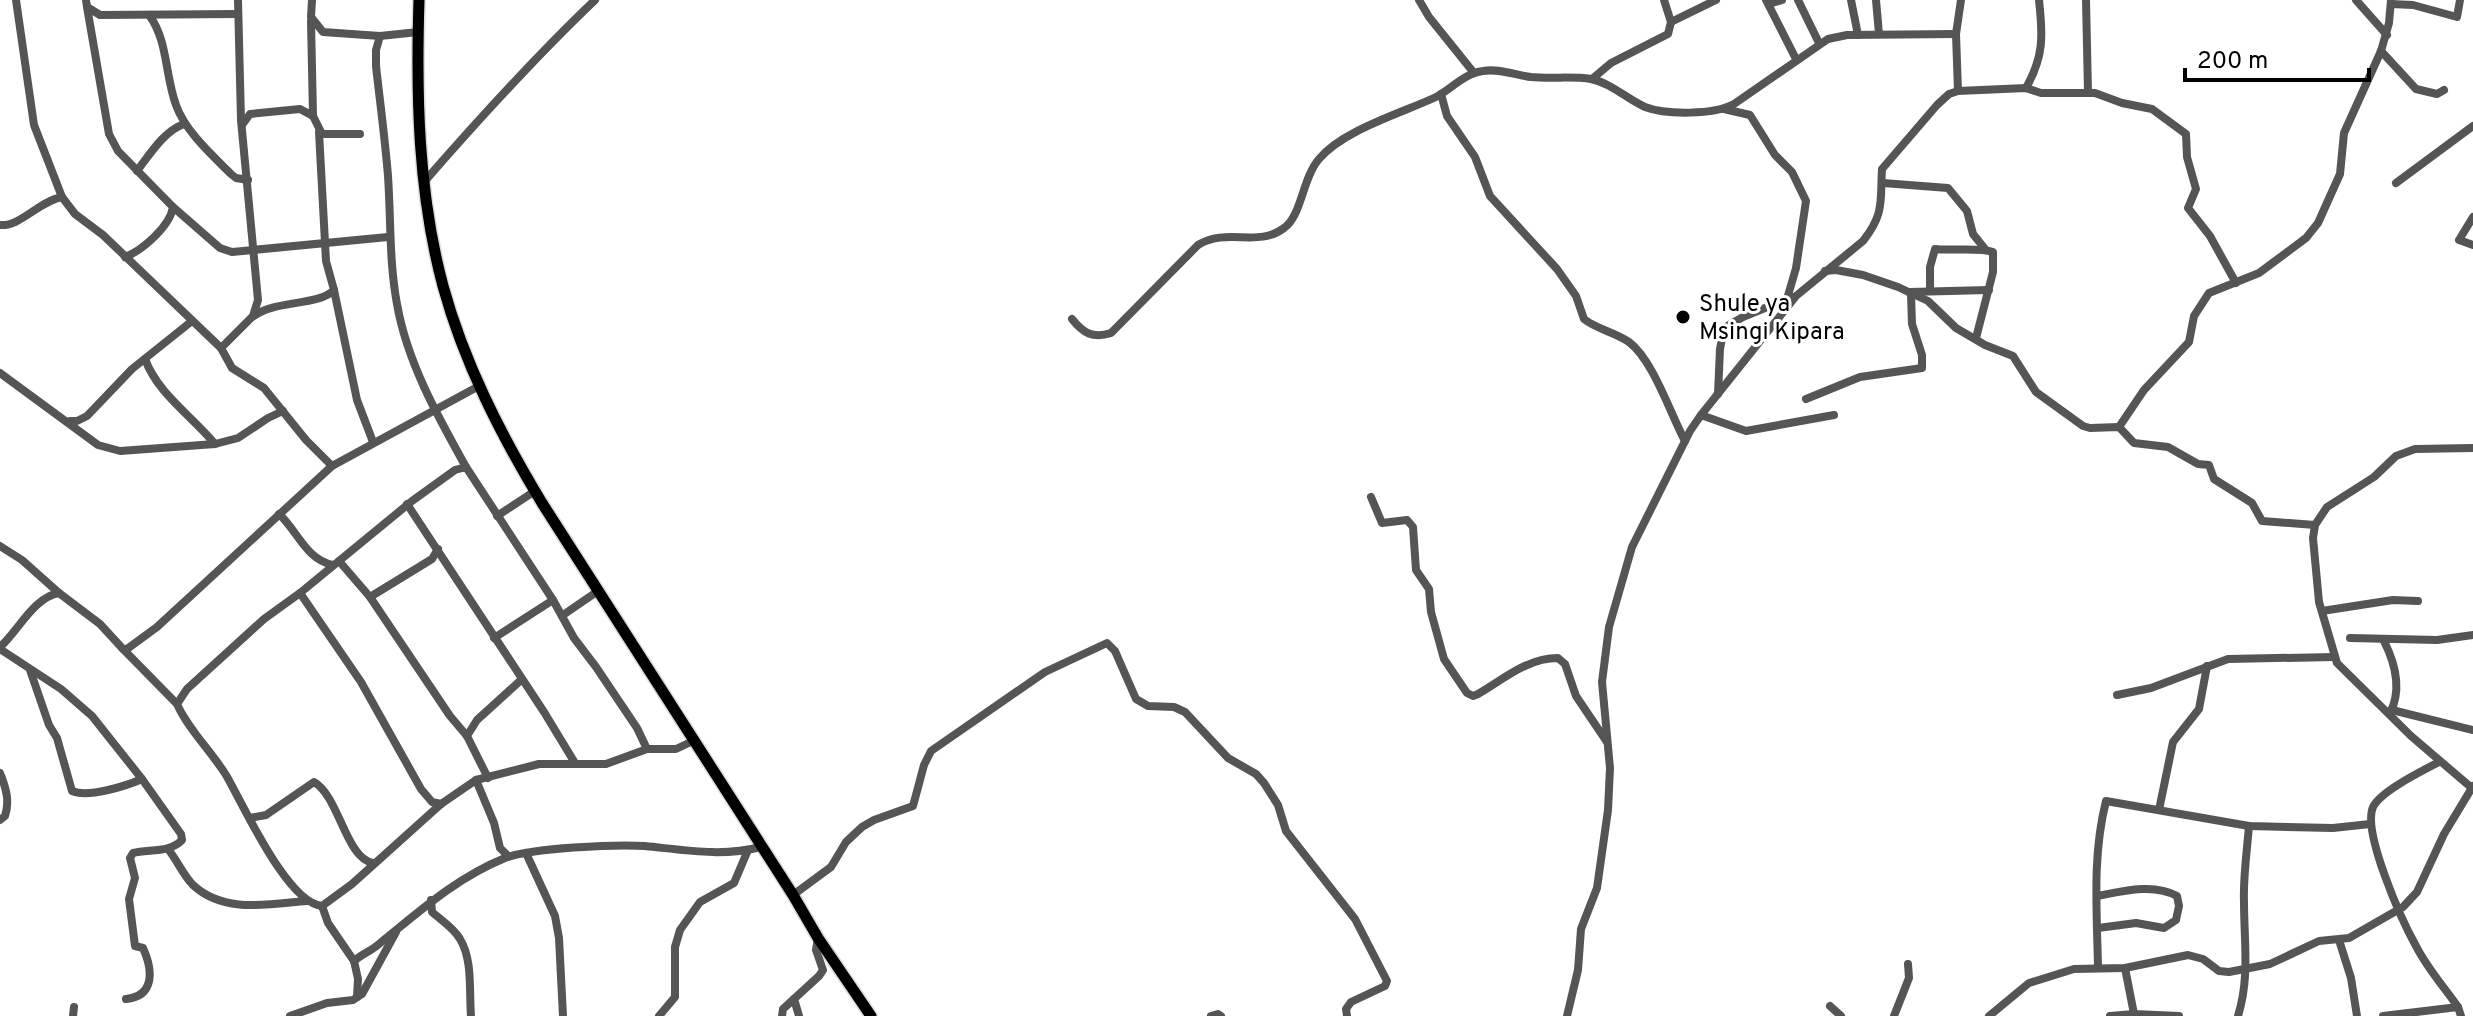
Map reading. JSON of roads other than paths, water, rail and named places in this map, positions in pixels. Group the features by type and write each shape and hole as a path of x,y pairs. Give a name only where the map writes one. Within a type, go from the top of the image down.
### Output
{"main road":[{"path":"419,0 417,109 424,182 444,288 479,386 535,491 693,741 755,849 793,895 871,1016"}],"street":[{"path":"16,0 31,110 62,197 75,214 103,235 221,348 232,368 264,388 332,466"},
{"path":"312,0 313,116 319,132 326,261 357,400 373,442"},
{"path":"424,182 502,92 595,0"},
{"path":"1419,0 1474,73"},
{"path":"1592,79 1611,63 1668,34 1671,22 1664,0"},
{"path":"1782,0 1768,2 1796,59"},
{"path":"1798,0 1819,43"},
{"path":"1851,0 1858,35"},
{"path":"1876,0 1879,34"},
{"path":"1958,91 1956,34 1961,0"},
{"path":"2026,88 2043,43 2039,0"},
{"path":"2086,0 2088,92"},
{"path":"2356,0 2387,35"},
{"path":"2119,427 2144,390 2189,342 2194,316 2207,295 2271,265 2310,234 2318,223 2340,174 2344,133 2387,35 2391,2 2457,17 2460,0"},
{"path":"1671,22 1711,1"},
{"path":"87,4 100,15 223,14 237,6 242,126 258,300 253,316"},
{"path":"87,4 109,134 118,151 173,207 225,251 255,251 388,237"},
{"path":"149,15 158,29 176,104 184,124 231,174 248,180"},
{"path":"311,17 323,32 380,36 418,32"},
{"path":"1724,109 1819,43 1840,36 1956,34"},
{"path":"380,36 376,66 388,175 388,237 401,324 435,410 466,467 563,615 574,638 637,728 647,749"},
{"path":"2381,51 2416,89 2437,94 2444,90"},
{"path":"1072,319 1085,332 1095,336 1111,333 1208,238 1266,237 1274,235 1293,220 1304,184 1328,150 1379,121 1441,94 1474,73 1491,70 1530,77 1592,79 1647,107 1693,112 1724,109 1750,115 1775,155 1792,172 1806,201 1792,297"},
{"path":"1567,1016 1578,970 1581,929 1597,888 1608,810 1607,743 1601,692 1609,627 1632,547 1701,415 1792,297 1863,241 1882,203 1882,169 1937,105 1949,94 1958,91 2026,88 2041,93 2088,92 2152,109 2185,133 2187,157 2196,189 2188,208 2210,236 2236,283"},
{"path":"1441,94 1447,116 1475,157 1490,196 1557,269 1576,296 1584,319 1627,340 1640,354 1650,367 1685,441"},
{"path":"242,126 250,114 257,113 300,109 313,116"},
{"path":"137,171 158,143 184,124"},
{"path":"2396,183 2473,126"},
{"path":"319,132 326,135 360,134"},
{"path":"1883,183 1948,188 1967,211 1973,234 1985,249"},
{"path":"0,233 40,204 62,197"},
{"path":"125,257 137,253 169,221 173,207"},
{"path":"169,221 185,217"},
{"path":"2473,217 2459,240 2473,245"},
{"path":"0,225 11,225"},
{"path":"1930,291 1930,267 1935,249 1991,251 1994,256 1989,290 1976,338"},
{"path":"135,266 137,253"},
{"path":"1825,271 1863,275 1928,301 1951,324 1985,345 2013,356 2036,392 2071,419 2088,428 2119,427 2134,443 2168,447 2198,464 2209,465 2214,478 2232,493 2249,501 2262,521 2315,525"},
{"path":"221,348 253,316 270,307 325,297 334,290"},
{"path":"1910,293 1989,290"},
{"path":"1806,399 1860,377 1922,368 1922,355 1912,324 1910,293"},
{"path":"1718,394 1724,328 1792,297"},
{"path":"258,300 270,307"},
{"path":"69,421 87,416 145,359 192,321"},
{"path":"145,359 161,389 191,416 215,444"},
{"path":"0,373 104,448 120,451 215,444 238,438 283,411"},
{"path":"123,649 157,627 332,466 479,386"},
{"path":"1701,415 1746,431 1834,415"},
{"path":"1989,1016 2029,983 2055,973 2125,968 2188,955 2203,959 2223,972 2277,961 2300,947 2351,937 2399,910 2423,884 2444,834 2473,787 2439,762 2342,669 2334,657 2315,576 2313,538 2315,525 2332,502 2374,477 2396,456 2415,449 2473,448"},
{"path":"177,704 187,689 264,619 407,504 455,470 466,467"},
{"path":"497,516 535,491"},
{"path":"1371,497 1382,523 1407,520 1413,527 1416,570 1429,589 1431,612 1444,659 1467,693 1473,696 1478,694 1531,663 1558,658 1565,664 1576,696 1607,743"},
{"path":"407,504 575,763"},
{"path":"279,514 305,547 322,561 336,563 370,597 450,716 467,736 488,778"},
{"path":"0,546 22,560 100,624 177,704 225,773 277,867 307,901"},
{"path":"370,597 432,559 438,549"},
{"path":"432,559 445,559"},
{"path":"563,615 598,591"},
{"path":"59,593 41,601 0,648 84,708 142,779 181,834 182,840 168,849 135,853 130,858 135,878 129,899 135,946 146,951 151,975 141,996 126,999"},
{"path":"300,593 361,682 421,789 429,800 441,804"},
{"path":"494,638 553,600"},
{"path":"2322,611 2393,600 2418,601"},
{"path":"2350,638 2437,640 2473,635"},
{"path":"2384,641 2396,672 2390,712"},
{"path":"793,895 825,873 846,842 862,827 913,806 920,775 931,751 1045,672 1107,643 1115,651 1136,699 1148,706 1174,707 1185,712 1228,758 1256,774 1278,805 1286,831 1355,919 1386,984 1351,1002 1346,1009 1347,1016"},
{"path":"2117,695 2151,688 2228,659 2334,657"},
{"path":"2159,810 2173,742 2199,709 2207,666"},
{"path":"30,670 49,725 57,738 72,791 81,794 142,779"},
{"path":"467,736 477,720 521,680"},
{"path":"2390,712 2473,730"},
{"path":"168,849 190,882 212,898 230,904 307,901 322,906 336,898 441,804 476,780 539,764 606,764 647,749 676,749 693,741"},
{"path":"2439,762 2380,797 2372,808 2370,824 2382,868 2416,948 2460,1012"},
{"path":"0,773 6,788 7,806 5,816 0,820"},
{"path":"476,780 494,823 500,848 508,856"},
{"path":"250,818 266,815 314,782 320,785 360,858 373,863"},
{"path":"2098,968 2096,862 2106,801 2249,826 2333,828 2370,824"},
{"path":"2238,1016 2247,969 2244,901 2249,826"},
{"path":"354,961 452,884 508,856 645,846 694,853 755,849"},
{"path":"494,863 500,848"},
{"path":"659,1016 675,997 675,947 680,930 700,902 734,883 755,849"},
{"path":"526,853 555,916 563,1016"},
{"path":"2098,896 2153,889 2177,896 2179,906 2176,920 2164,928 2136,923 2098,928"},
{"path":"431,900 432,912 462,942 468,965 471,1016"},
{"path":"322,906 328,923 354,961 358,979 357,997"},
{"path":"290,1016 362,994 397,929"},
{"path":"782,1016 783,1009 823,970 816,950 818,938"},
{"path":"2339,940 2351,978 2357,1016"},
{"path":"1894,1016 1909,978 1908,964"},
{"path":"2125,968 2134,1014"},
{"path":"794,999 799,1016"},
{"path":"1830,1006 1841,1016"},
{"path":"2383,1016 2460,1012"},
{"path":"1211,1016 1221,1016"},
{"path":"2110,1016 2179,1016"}],"place":[{"name":"Shule ya Msingi Kipara","path":"1683,317"}]}
